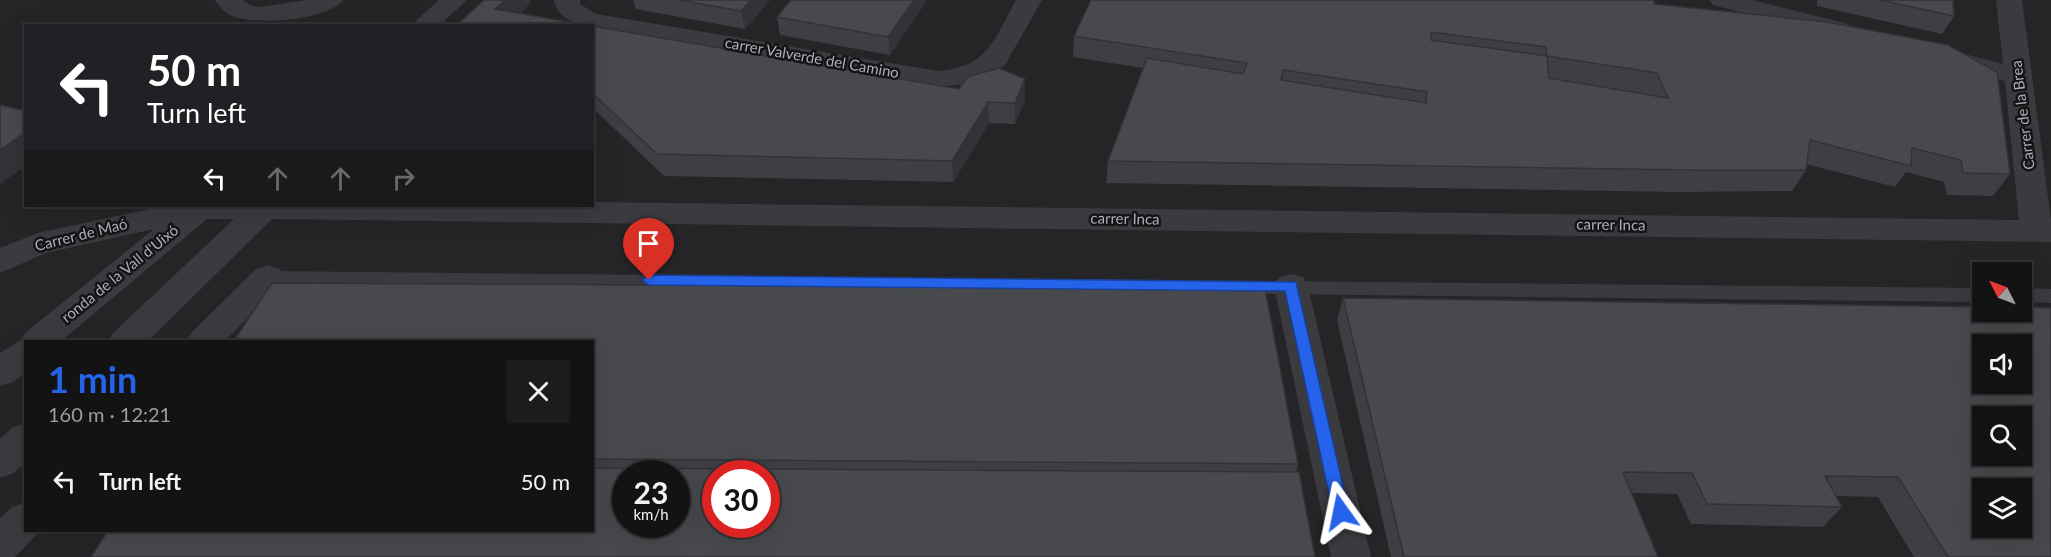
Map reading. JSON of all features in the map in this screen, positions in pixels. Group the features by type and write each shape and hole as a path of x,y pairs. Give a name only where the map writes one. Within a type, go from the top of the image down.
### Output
{"street":[{"path":"228,0 251,20 296,11 330,0"},
{"path":"425,24 454,0"},
{"name":"carrer Valverde del Camino","path":"567,0 568,7 588,20 938,79 966,77 996,59 1029,0"},
{"path":"1722,0 1859,35"},
{"name":"Carrer de la Brea","path":"2009,0 2018,76 2044,230"},
{"path":"1927,52 2018,76"},
{"name":"carrer Inca","path":"202,207 2044,230"},
{"name":"Carrer de Maó","path":"0,261 38,244 114,217 202,207"},
{"name":"ronda de la Vall d'Uixó","path":"39,340 202,207"},
{"path":"127,340 264,209"},
{"path":"205,340 268,277"},
{"path":"1291,286 1351,557"},
{"path":"0,372 24,354"},
{"path":"0,462 24,440"},
{"path":"0,544 24,521"}],"lane":[{"path":"268,277 1972,295"},
{"path":"2032,295 2051,296"}],"shaded area":[{"path":"0,0 2051,0 2051,557 0,557"}],"building":[{"path":"484,0 505,0 495,9 581,24 458,24"},
{"path":"679,0 751,0 741,11"},
{"path":"791,0 914,0 888,37 777,17"},
{"path":"1091,0 1653,0 1655,4 1827,22 1948,45 1997,72 2010,174 1963,173 1961,160 1912,148 1911,166 1810,140 1806,170 1108,161 1147,58 1243,74 1247,63 1074,36","holes":["1431,32 1546,47 1547,56 1431,40","1547,56 1657,73 1668,98 1549,78","1283,70 1427,92 1426,103 1281,80"]},
{"path":"1880,0 1953,0 1954,16"},
{"path":"594,26 959,89 967,77 999,68 1025,79 1015,103 988,102 952,161 657,154 594,95"},
{"path":"0,105 24,111 24,133 0,150"},
{"path":"272,283 1265,288 1298,464 594,459 594,340 234,340"},
{"path":"1343,298 1972,307 1972,322 2032,322 2032,307 2051,308 2051,557 1948,557 1898,477 1825,476 1842,507 1707,504 1692,473 1623,472 1658,557 1404,557"},
{"path":"594,468 612,468 612,538 690,538 690,469 702,469 702,538 780,538 780,469 1299,472 1315,557 91,557 107,532 594,532"}],"route":[{"path":"649,280 1291,286 1341,512"}]}
